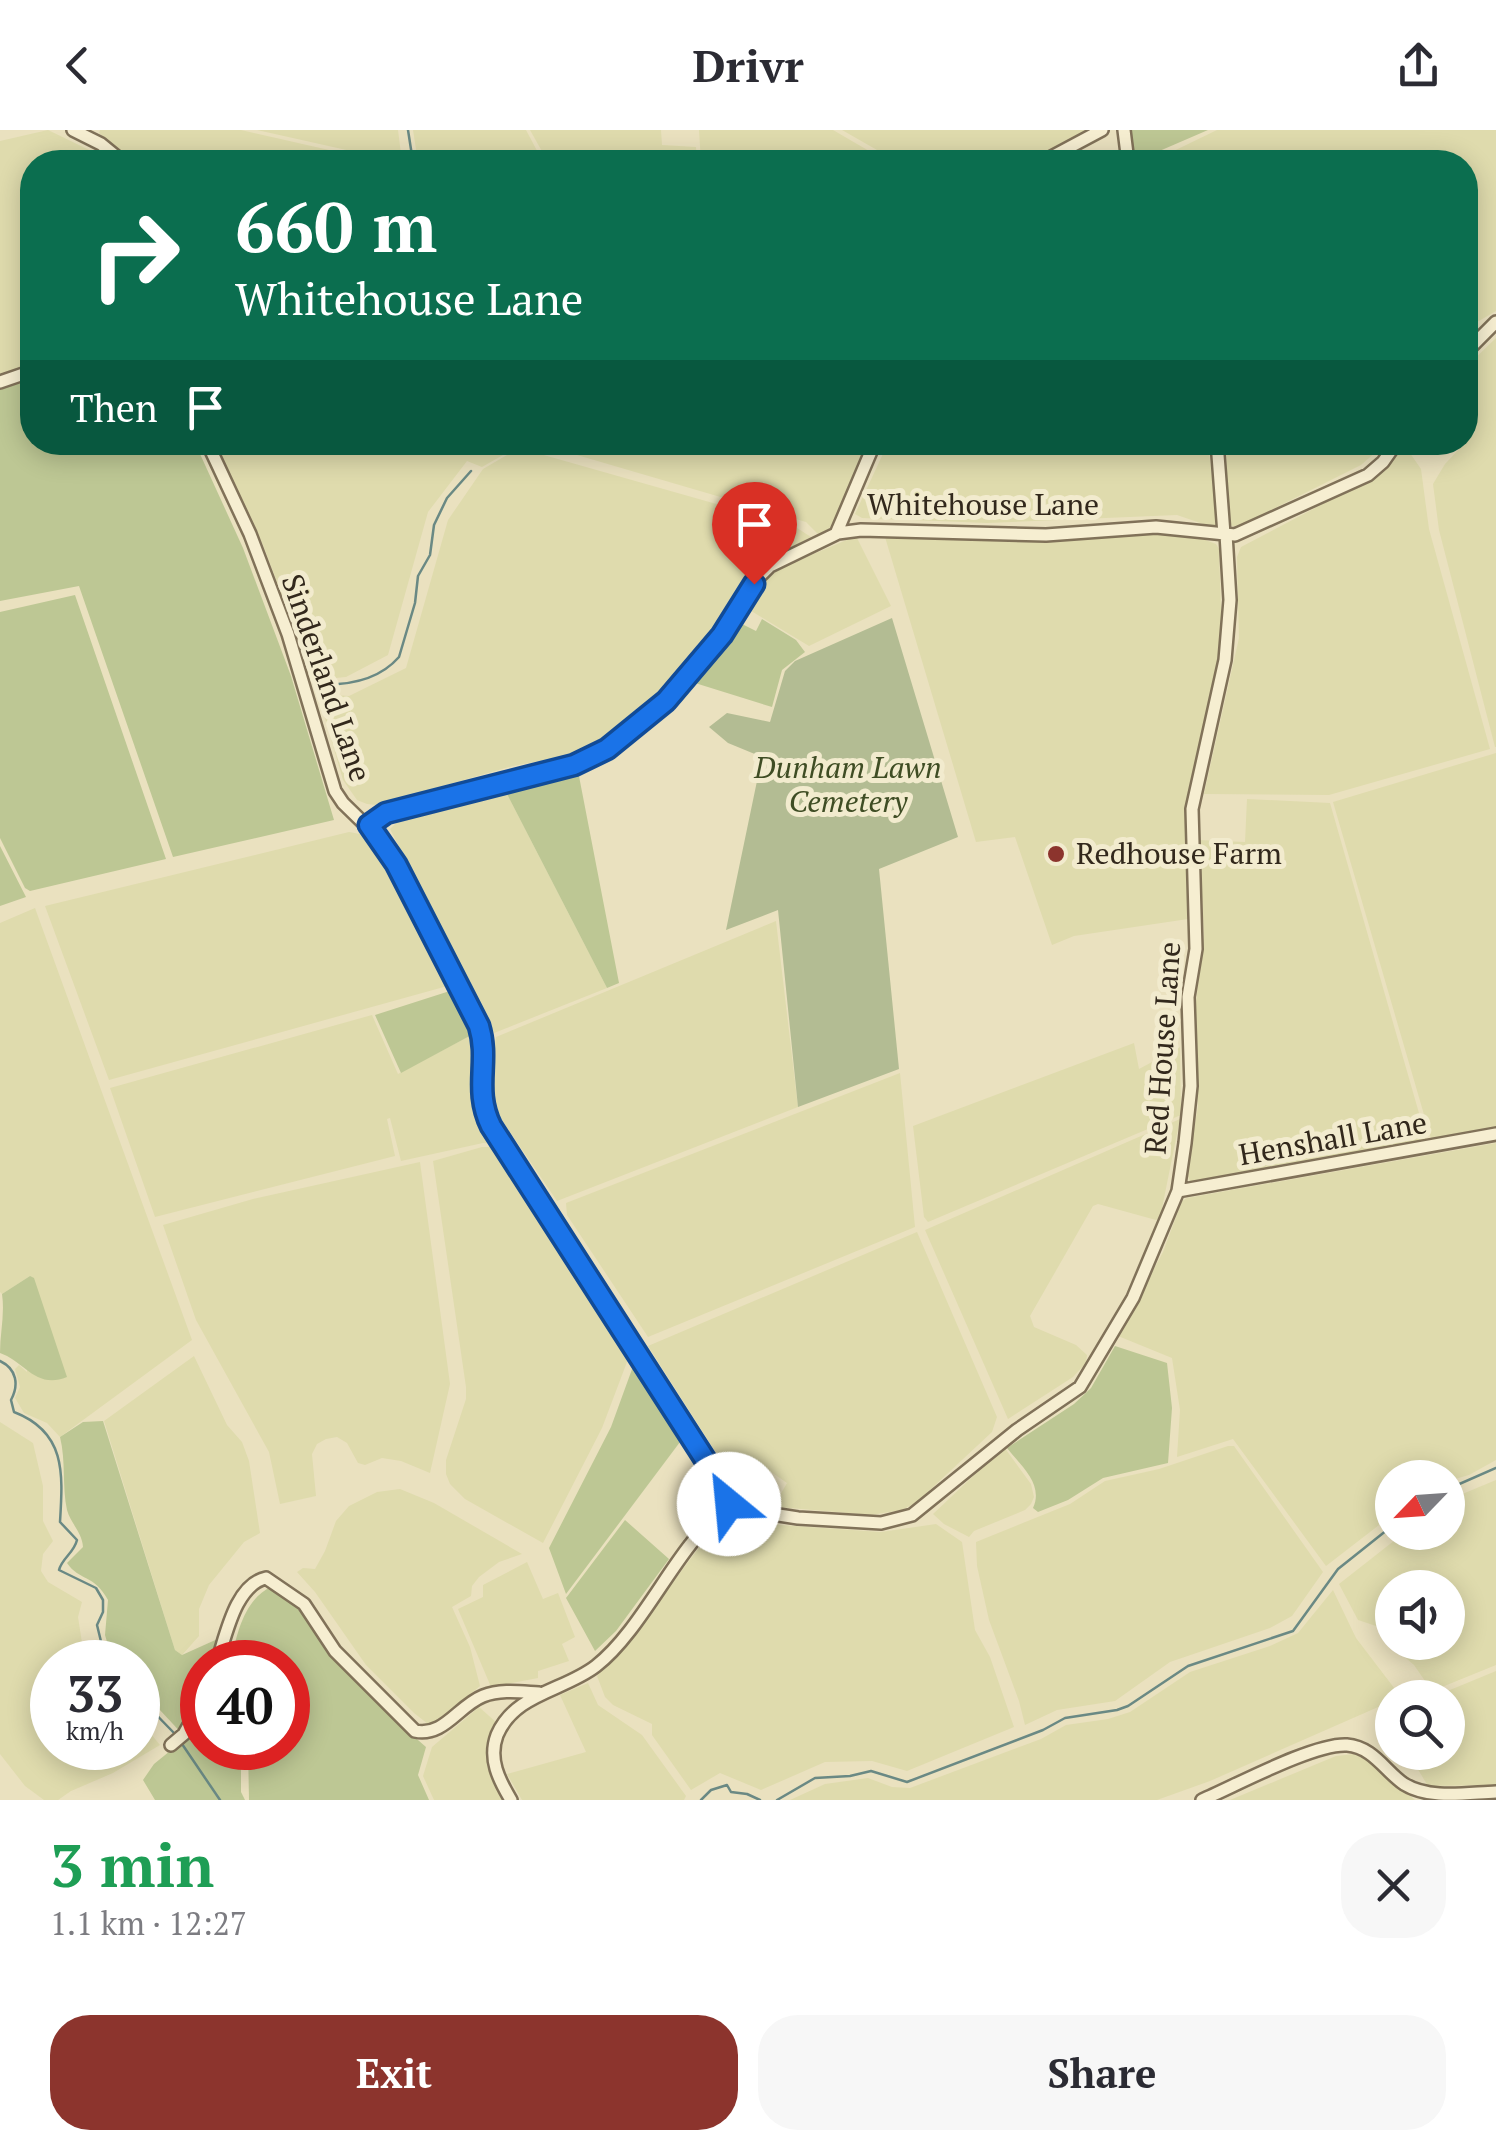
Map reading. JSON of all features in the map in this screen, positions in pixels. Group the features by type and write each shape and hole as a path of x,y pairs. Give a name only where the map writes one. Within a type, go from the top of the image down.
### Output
{"street":[{"path":"72,130 109,150"},
{"path":"1064,150 1102,130"},
{"path":"1478,340 1496,322"},
{"name":"Sinderland Lane","path":"214,455 250,534 288,634 335,791 343,804 369,825 396,864 479,1026 484,1046 481,1098 491,1126 730,1500"},
{"path":"836,534 869,455"},
{"name":"Red House Lane","path":"730,1500 782,1516 869,1523 897,1521 922,1508 1018,1430 1080,1387 1133,1298 1178,1191 1190,1086 1186,1021 1196,949 1192,809 1225,660 1230,600 1217,455"},
{"path":"1225,534 1246,532 1368,474 1388,455"},
{"name":"Whitehouse Lane","path":"369,825 386,813 574,765 607,749 666,701 722,635 770,566 836,534 861,530 1046,535 1156,527 1225,534"},
{"name":"Henshall Lane","path":"1178,1191 1496,1134"},
{"path":"511,1800 497,1774 493,1754 497,1735 506,1721 539,1693 598,1664 625,1634 689,1546 728,1507 730,1500"},
{"path":"226,1640 243,1596 255,1581 266,1578 304,1604 335,1650 415,1731 431,1733 469,1703 489,1694 539,1693"},
{"path":"172,1745 180,1738"},
{"path":"1202,1800 1293,1760 1346,1745 1363,1749 1404,1784 1426,1792 1496,1792"}],"shaded area":[{"path":"48,130 89,150 20,150 20,372 0,378 0,141"},
{"path":"241,130 329,150 119,150 99,133"},
{"path":"257,130 398,130 400,150 346,150"},
{"path":"413,130 526,130 537,150 416,150"},
{"path":"530,130 661,130 662,145 696,150 541,150"},
{"path":"699,130 833,130 867,150 700,150"},
{"path":"842,130 1093,130 1053,150 877,150"},
{"path":"1217,130 1496,130 1496,311 1478,321 1478,150 1176,150"},
{"path":"1496,338 1496,747 1439,530 1433,484 1453,455 1478,455 1478,355"},
{"path":"221,455 503,455 482,467 467,461 428,512 388,655 346,677 314,680 263,545"},
{"path":"507,455 544,455 794,526 811,537 769,559 755,574 723,626 658,702 604,742 583,753 513,766 376,805 367,804 357,800 343,780 318,694 349,696 406,668 448,520 483,469"},
{"path":"577,455 864,455 828,530 818,534 806,522"},
{"path":"882,455 1209,455 1216,526 1177,515 987,523 862,518 855,514"},
{"path":"1226,455 1372,455 1361,465 1239,526 1232,526 1228,519"},
{"path":"1393,455 1411,455 1421,469 1429,529 1490,749 1329,795 1204,794 1239,638 1237,557 1241,547 1374,477"},
{"path":"1161,532 1200,538 1219,549 1222,641 1185,814 1188,919 1074,936 1052,945 1015,837 976,842 885,537"},
{"path":"856,536 891,606 809,646 748,609 764,575"},
{"path":"1496,753 1496,1128 1432,1142 1333,802"},
{"path":"507,794 607,988 494,1033 390,829 399,820"},
{"path":"1247,799 1330,803 1427,1141 1191,1183 1186,1172 1198,1107 1194,1020 1204,935 1199,840 1245,842"},
{"path":"349,832 360,834 381,852 451,985 109,1080 45,906"},
{"path":"35,908 192,1340 60,1437 47,1423 24,1413 15,1398 20,1387 15,1369 19,1365 27,1372 30,1276 0,1292 0,923"},
{"path":"776,921 798,1107 557,1201 495,1110 490,1080 496,1037"},
{"path":"372,1015 398,1074 477,1032 474,1078 480,1114 496,1144 483,1143 401,1161 390,1118 387,1119 395,1156 155,1217 110,1088"},
{"path":"1134,1043 1139,1069 1180,1047 1181,1115 928,1222 924,1217 913,1126"},
{"path":"900,1073 915,1227 648,1337 567,1215 566,1203"},
{"path":"1180,1119 1160,1218 1093,1206 1030,1316 1034,1327 1076,1345 1087,1355 1086,1363 1073,1377 1008,1419 925,1230"},
{"path":"1496,1143 1496,1460 1465,1476 1465,1460 1375,1460 1375,1528 1326,1566 1233,1439 1177,1457 1180,1410 1172,1358 1118,1336 1163,1252 1182,1201"},
{"path":"482,1147 496,1147 630,1354 602,1428 543,1543 465,1499 446,1474 446,1460 466,1399 466,1387 433,1161"},
{"path":"420,1162 450,1384 430,1473 382,1458 365,1465 358,1463 347,1443 337,1437 326,1439 317,1444 312,1454 316,1496 280,1504 269,1452 196,1320 163,1225 253,1199"},
{"path":"917,1232 997,1417 992,1432 917,1502 902,1510 871,1515 778,1507 775,1504 787,1483 757,1462 738,1473 722,1462 648,1346"},
{"path":"194,1356 249,1461 260,1533 244,1542 209,1585 199,1609 199,1636 195,1640 180,1640 180,1654 175,1650 104,1421"},
{"path":"0,1422 33,1443 43,1486 43,1521 53,1541 43,1554 41,1571 48,1582 82,1602 78,1617 82,1640 30,1640 30,1770 118,1770 58,1800 44,1800 25,1786 0,1754"},
{"path":"1234,1446 1323,1572 1292,1616 1270,1628 1170,1662 1115,1701 1057,1710 1025,1725 989,1620 976,1542 1070,1504 1105,1481 1159,1469"},
{"path":"1004,1447 1031,1484 1034,1497 1025,1510 974,1531 969,1537 933,1514"},
{"path":"1496,1480 1496,1665 1459,1680 1424,1680 1408,1660 1465,1660 1465,1570 1375,1570 1375,1626 1358,1620 1339,1584 1382,1550 1465,1550 1465,1493"},
{"path":"400,1489 434,1503 522,1554 499,1562 479,1577 471,1596 452,1607 470,1647 480,1686 438,1722 428,1724 366,1665 297,1572 315,1569 336,1521 349,1506 377,1492"},
{"path":"736,1515 780,1525 881,1532 936,1524 962,1542 975,1630 990,1657 1014,1727 907,1771 872,1761 825,1762 761,1790 720,1773 691,1790 652,1735 652,1724 613,1705 605,1697 597,1676 704,1541 725,1520"},
{"path":"527,1562 543,1599 558,1593 575,1637 562,1644 569,1661 538,1671 538,1678 491,1687 458,1609 483,1597 483,1585"},
{"path":"1333,1590 1356,1638 1388,1680 1375,1680 1375,1708 1210,1781 1157,1800 790,1800 825,1784 868,1778 892,1787 910,1788 1041,1739 1066,1725 1130,1712 1190,1672 1298,1633"},
{"path":"1496,1671 1496,1785 1428,1786 1418,1770 1465,1770 1465,1684"},
{"path":"588,1683 598,1705 642,1735 686,1796 684,1800 522,1800 507,1774 586,1752 560,1695"},
{"path":"479,1707 497,1723 489,1741 489,1758 505,1800 434,1800 423,1776 432,1747"},
{"path":"1354,1754 1372,1763 1375,1770 1380,1770 1415,1800 1230,1800 1336,1756"}],"green space":[{"path":"1130,130 1208,130 1162,150 1132,150"},
{"path":"20,382 20,455 200,455 243,548 291,676 334,820 173,857 79,586 0,601 0,388"},
{"path":"75,595 166,859 30,891 0,838 0,612"},
{"name":"Dunham Lawn Cemetery","path":"892,618 958,837 879,869 899,1069 798,1107 778,910 726,930 762,757 728,743 709,727 727,713 770,722 785,671 795,661"},
{"path":"762,619 796,640 805,652 782,670 772,707 695,683 742,624 756,631"},
{"path":"578,771 619,983 607,988 507,794"},
{"path":"0,846 26,897 0,906"},
{"path":"456,989 477,1032 401,1073 375,1015"},
{"path":"30,1276 34,1278 67,1377 47,1380 0,1353 2,1294"},
{"path":"1115,1346 1167,1363 1172,1408 1168,1463 1103,1478 1068,1500 1038,1512 1033,1508 1033,1483 1007,1448 1074,1404 1091,1388"},
{"path":"635,1361 683,1438 566,1594 549,1548 611,1427"},
{"path":"103,1421 175,1650 180,1654 180,1732 160,1710 160,1640 106,1640 108,1600 97,1586 67,1563 83,1547 67,1510 60,1437 83,1422"},
{"path":"625,1520 669,1559 616,1631 595,1651 566,1598"},
{"path":"271,1587 297,1604 336,1658 426,1747 418,1775 429,1800 249,1800 248,1770 310,1770 310,1640 236,1640 248,1609"},
{"path":"180,1743 180,1770 241,1770 245,1800 155,1800 143,1780 150,1770 160,1770 160,1759"}],"waterway":[{"path":"408,130 411,150"},
{"path":"314,684 360,680 381,672 399,657 415,603 418,576 430,555 434,525 447,498 471,471"},
{"path":"0,1361 15,1378 11,1400 14,1412 44,1431 58,1456 60,1522 77,1540 59,1570 96,1588 103,1600 97,1625 101,1640"},
{"path":"1465,1482 1496,1468"},
{"path":"777,1800 815,1778 871,1771 907,1782 1065,1718 1128,1706 1188,1666 1293,1631 1338,1569 1375,1540"},
{"path":"160,1719 175,1734"},
{"path":"200,1770 220,1800"},
{"path":"701,1800 711,1790 727,1785 731,1792 760,1800"}],"place":[{"name":"Redhouse Farm","path":"1056,854"}],"route":[{"path":"729,1504 726,1492 486,1117 481,1098 484,1046 479,1026 387,846 369,825 386,813 574,765 607,749 666,701 722,635 754,584"}]}
